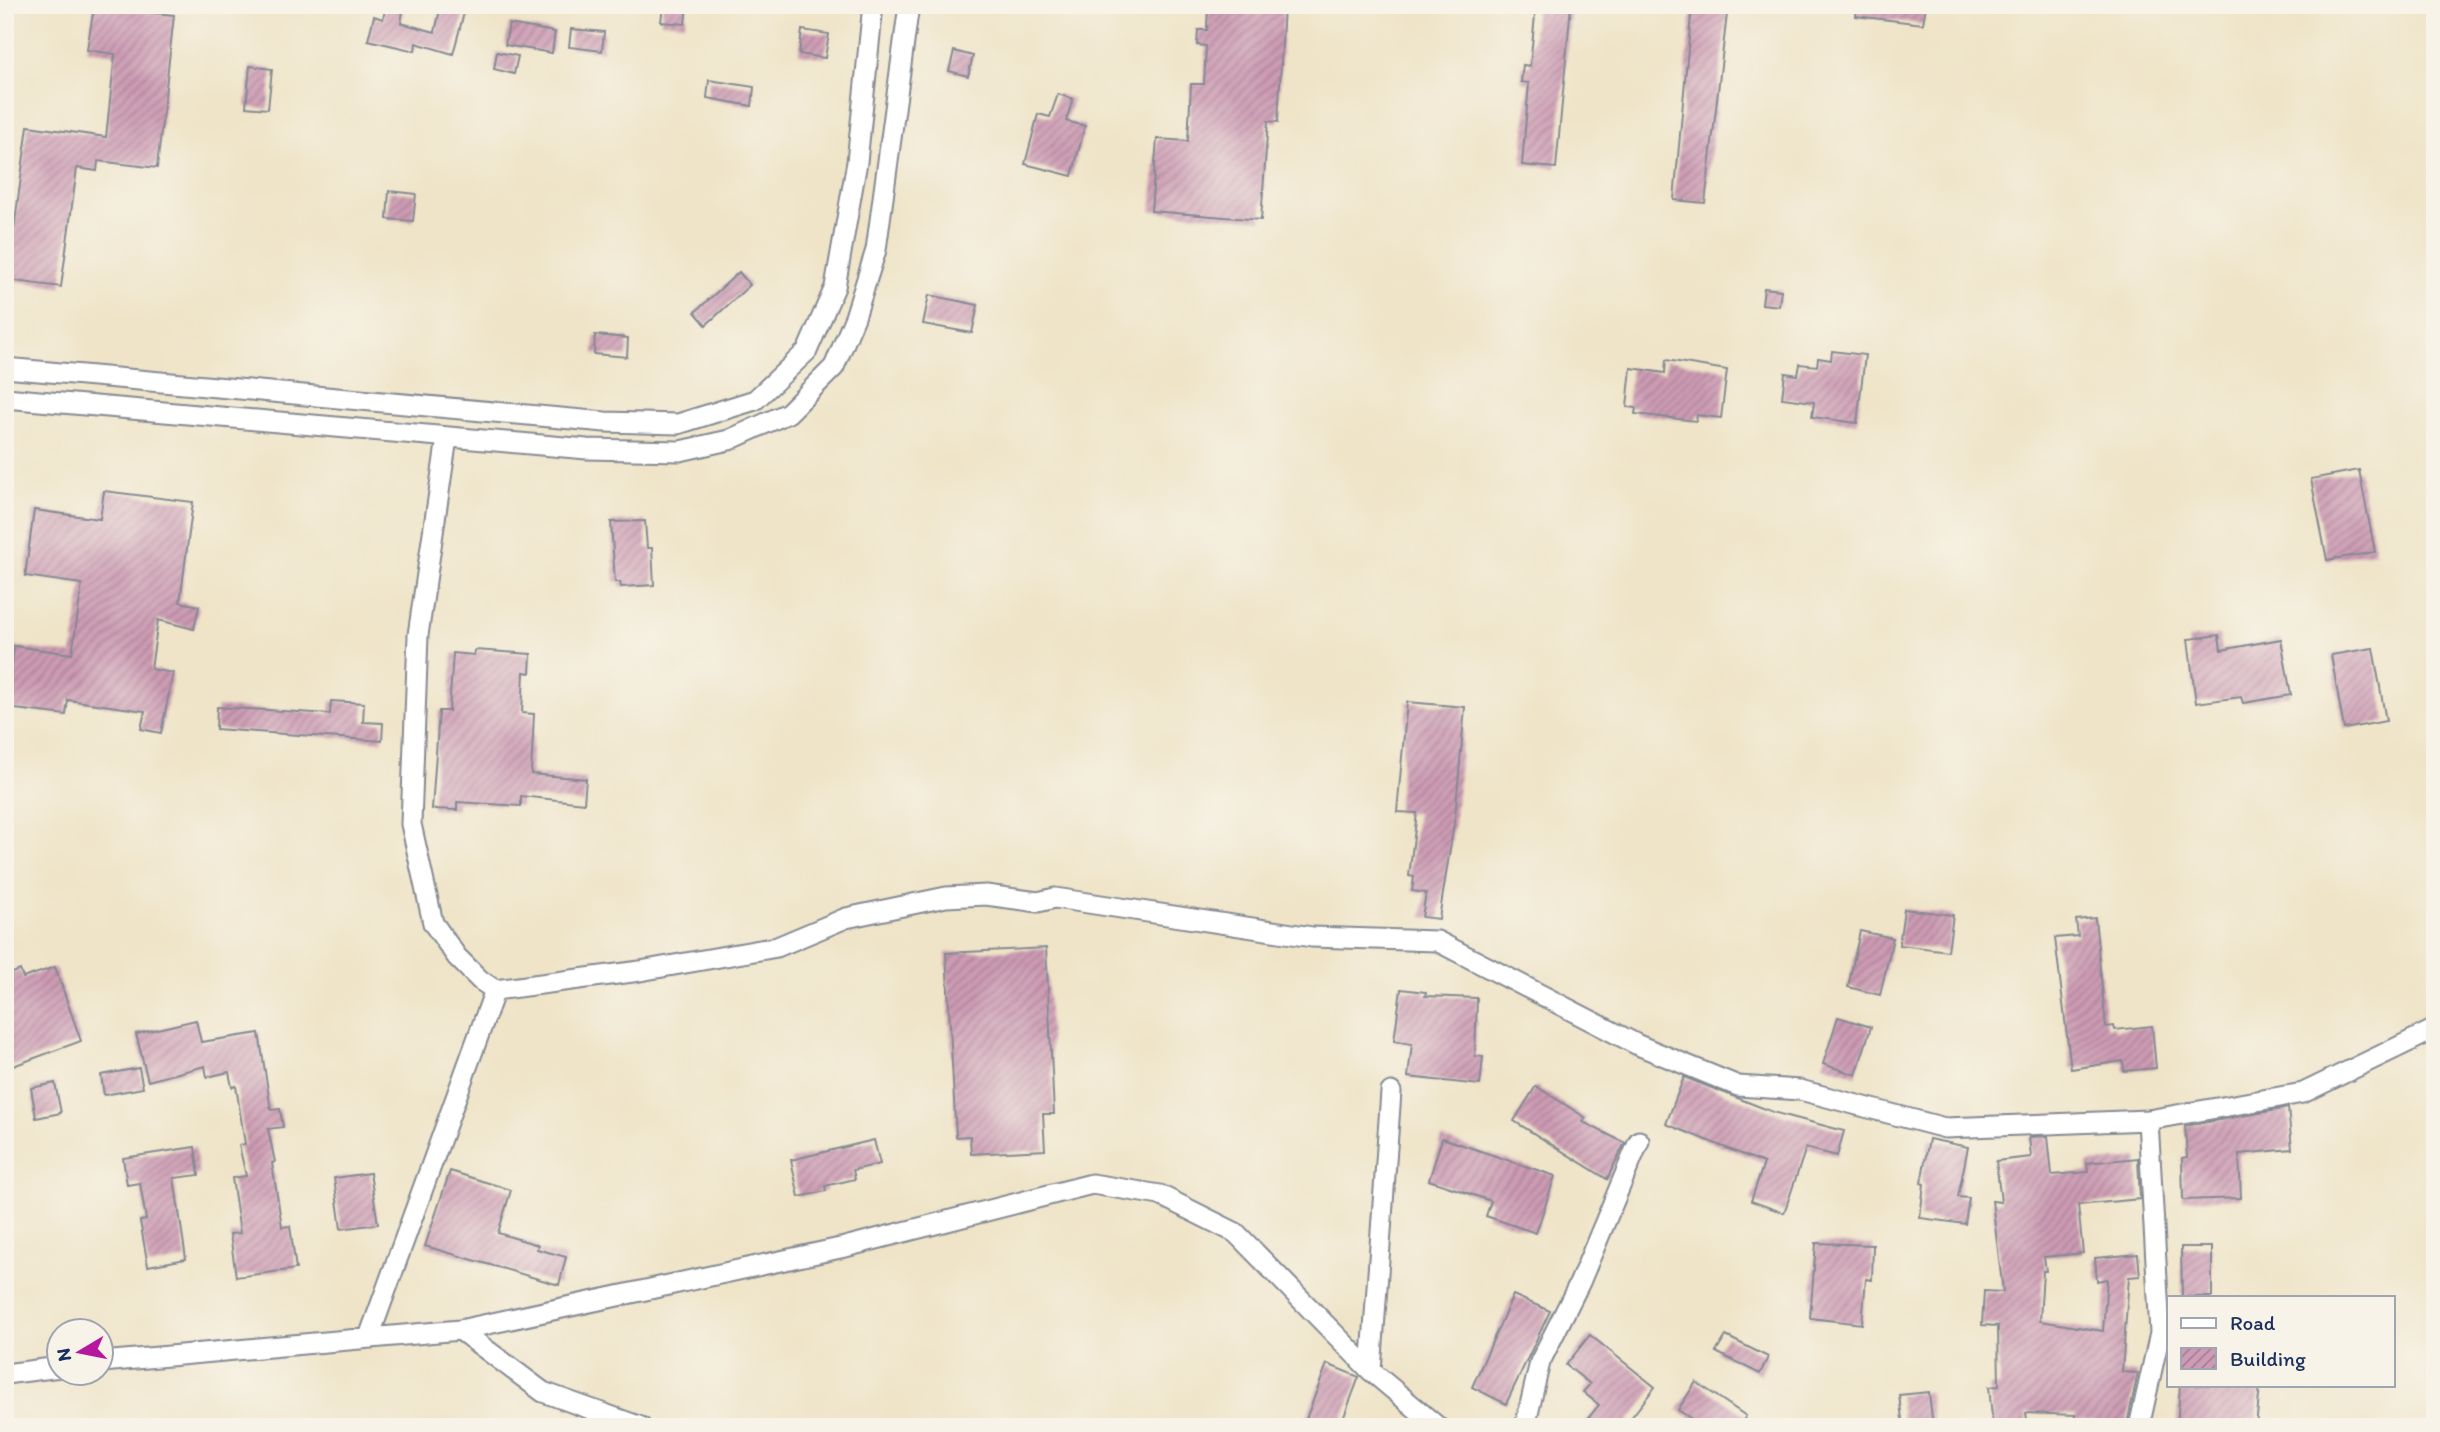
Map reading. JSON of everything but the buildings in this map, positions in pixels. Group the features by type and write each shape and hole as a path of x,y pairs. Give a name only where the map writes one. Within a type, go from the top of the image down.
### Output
{"street":[{"path":"5,368 605,422 678,424 755,400 807,351 835,287 857,162 873,5"},
{"path":"5,398 587,449 680,451 729,440 788,413 834,367 855,317 876,250 909,5"},
{"path":"447,438 418,635 411,824 433,923 457,957 480,980 495,990 640,971 777,947 846,918 946,897 986,895 1038,902 1055,898 1312,937 1437,941 1638,1045 1738,1086 1800,1090 1945,1128 2148,1120 2303,1093 2435,1029"},
{"path":"369,1337 495,990"},
{"path":"1371,1371 1391,1092"},
{"path":"2139,1427 2160,1333 2148,1120"},
{"path":"1525,1427 1540,1362 1580,1282 1639,1141"},
{"path":"116,1361 460,1330 845,1247 1092,1184 1160,1195 1236,1233 1371,1371 1438,1427"},
{"path":"460,1330 543,1392 641,1427"},
{"path":"5,1374 46,1369"}]}
